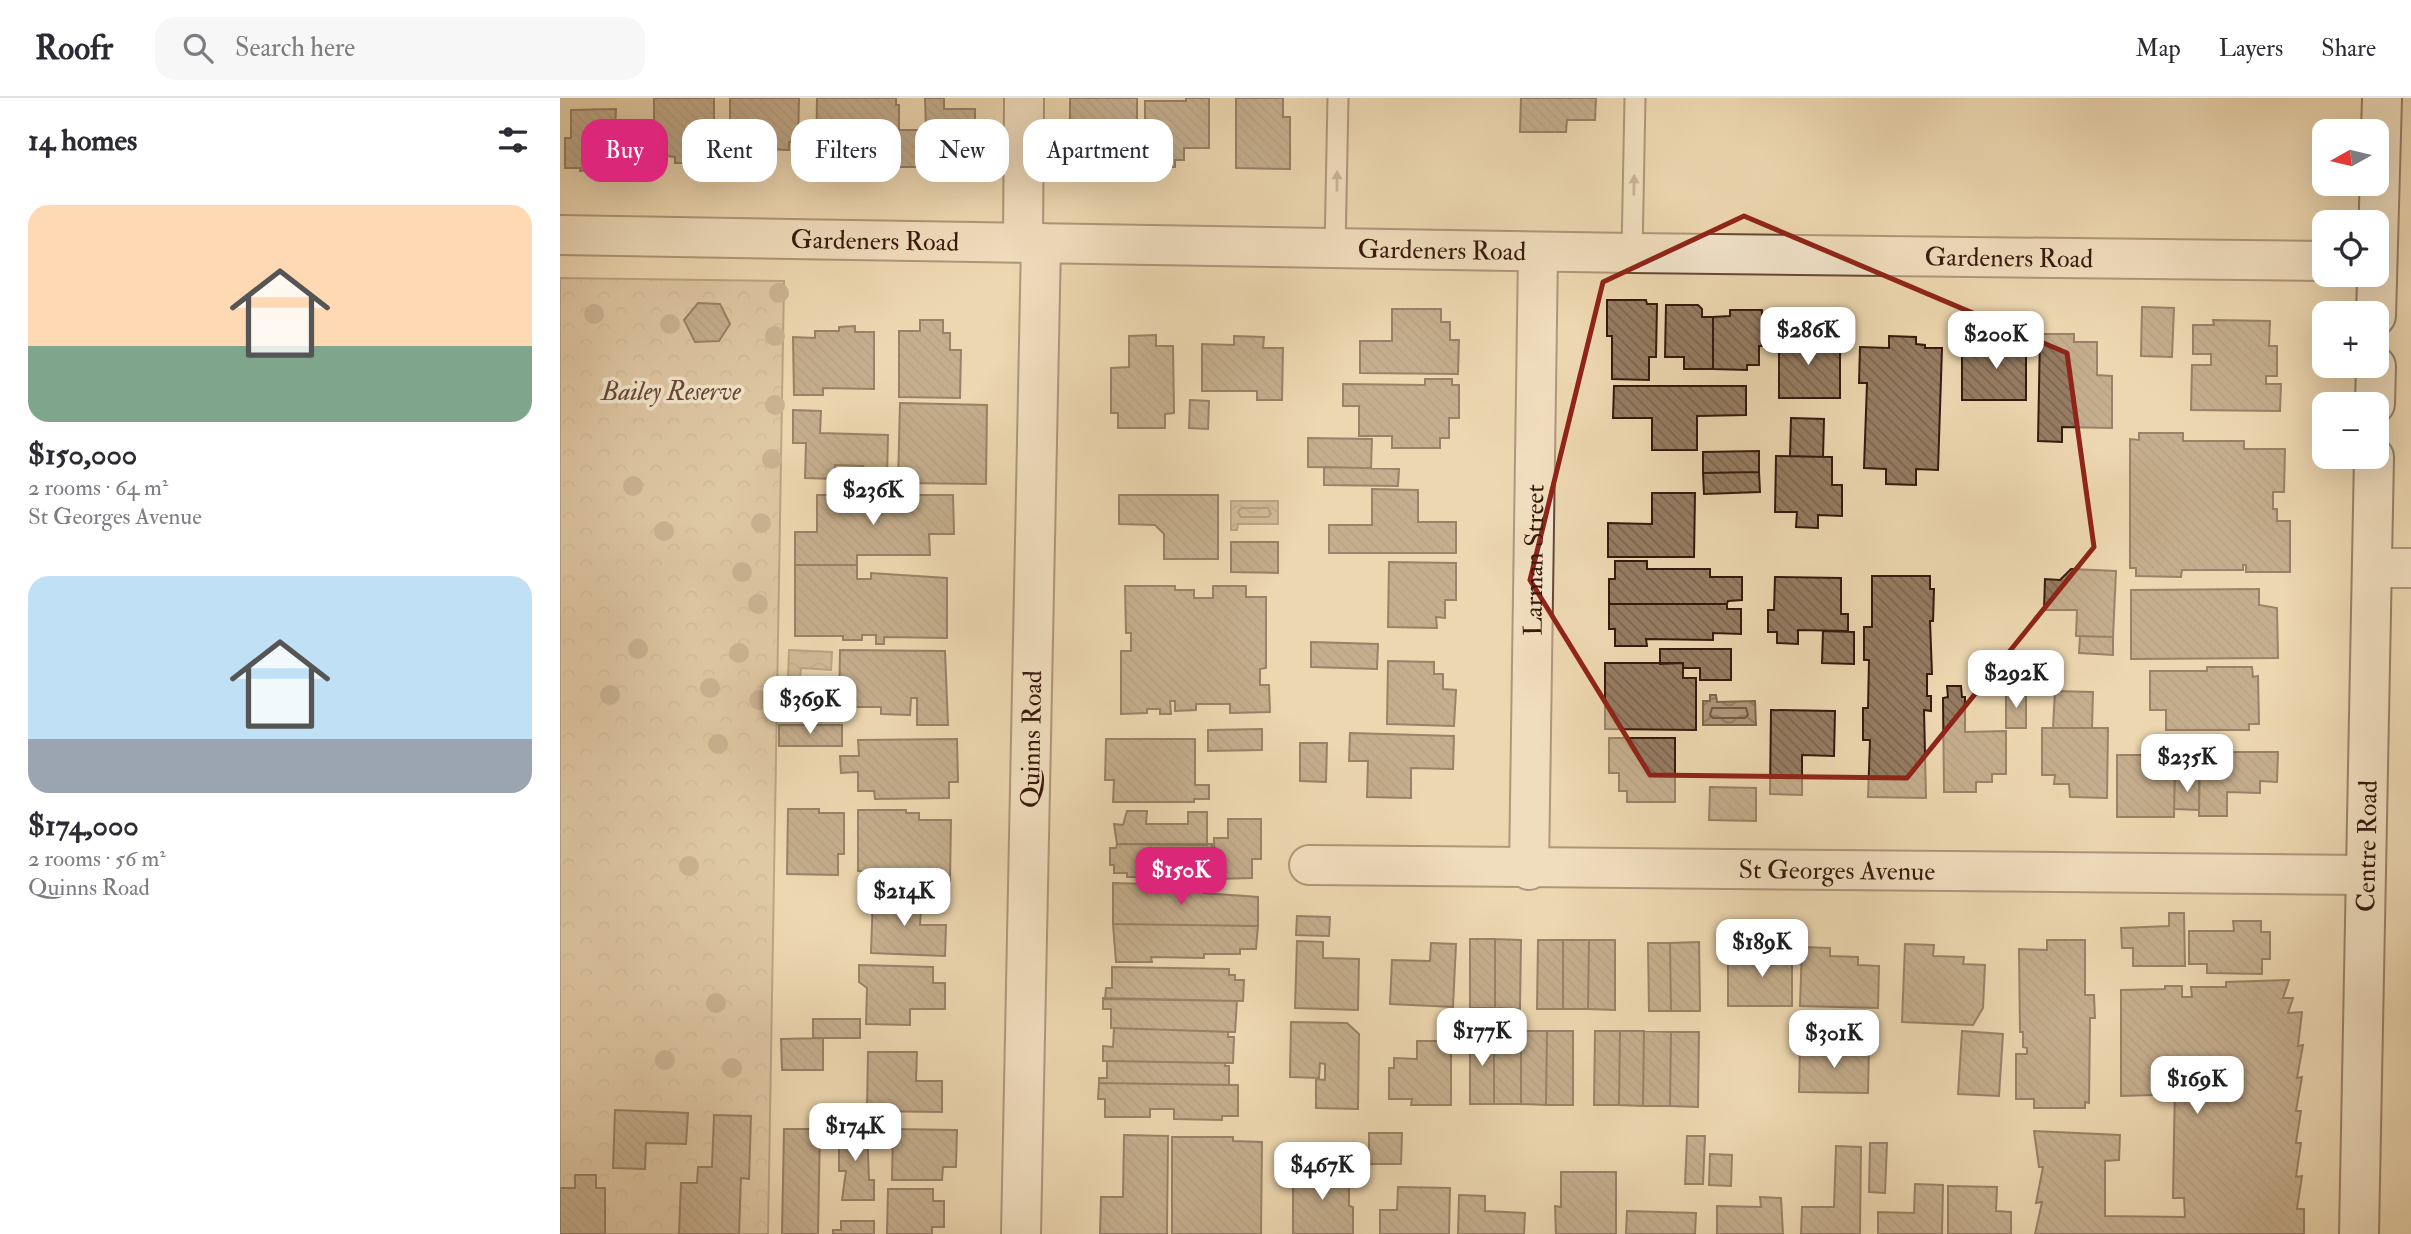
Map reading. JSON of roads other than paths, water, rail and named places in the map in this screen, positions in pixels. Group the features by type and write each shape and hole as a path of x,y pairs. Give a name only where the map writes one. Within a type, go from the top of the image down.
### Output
{"street":[{"name":"Quinns Road","path":"1021,1234 1032,242 1024,98"},
{"path":"2379,210 2382,98"},
{"name":"Gardeners Road","path":"560,235 1538,252 2312,261"},
{"name":"Larman Street","path":"1529,870 1538,252"},
{"name":"Centre Road","path":"2359,1234 2374,469"},
{"path":"2372,568 2411,568"},
{"name":"St Georges Avenue","path":"1309,865 1529,870 2365,875"}],"lane":[{"path":"1335,249 1338,98"},
{"path":"1632,253 1635,98"}],"water":[{"path":"1231,501 1278,501 1278,524 1238,524 1237,530 1231,530"},
{"path":"789,650 832,652 831,670 801,668 800,678 788,677"},
{"path":"1710,695 1716,695 1717,702 1755,701 1756,725 1703,725 1703,701 1710,701"}],"park label":[{"name":"Bailey Reserve","path":"671,391"}]}
